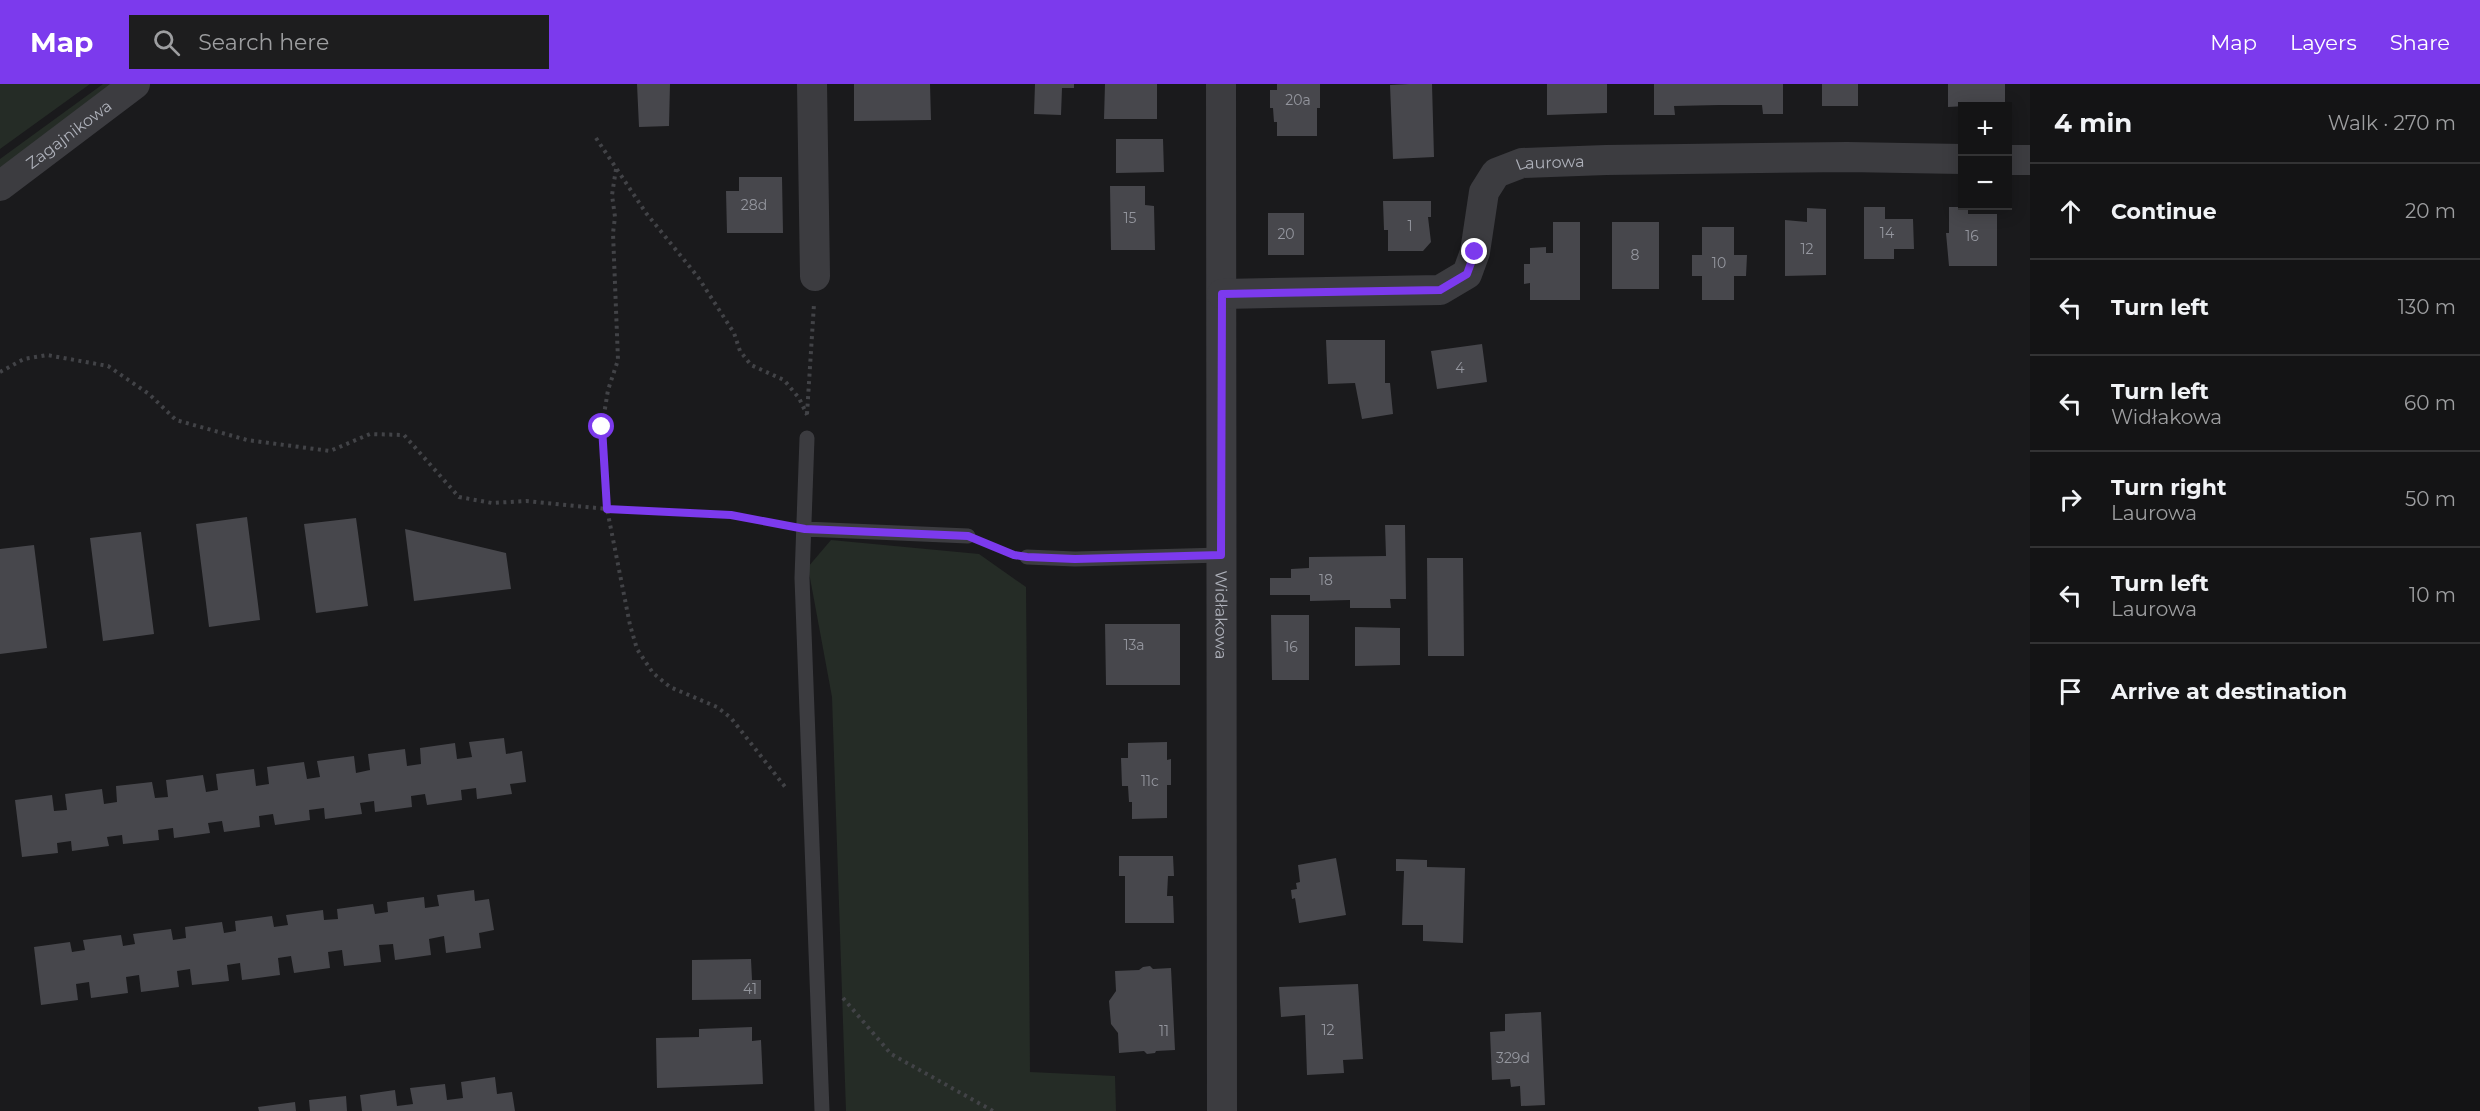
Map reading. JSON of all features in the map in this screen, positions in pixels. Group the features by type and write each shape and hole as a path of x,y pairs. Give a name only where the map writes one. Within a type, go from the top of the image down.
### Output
{"street":[{"name":"Zagajnikowa","path":"0,186 135,84"},
{"path":"812,84 815,276"},
{"name":"Widłakowa","path":"1221,84 1222,1111"},
{"name":"Laurowa","path":"1222,294 1440,290 1467,274 1475,252 1484,192 1496,173 1522,163 1847,157 1958,159"},
{"path":"2012,160 2030,160"}],"lane":[{"path":"807,438 802,578 813,822 822,1111"},
{"path":"805,529 968,536"},
{"path":"1027,557 1075,559 1221,555"}],"path":[{"path":"596,138 646,213 698,277 734,333 740,351 751,365 784,380 799,398 807,416 815,276"},
{"path":"616,169 612,195 615,218 613,233 618,360 608,390 602,427 607,509 630,625 637,649 653,673 670,687 717,707 731,718 813,822"},
{"path":"0,372 24,359 47,355 108,366 149,394 176,420 246,440 330,451 370,434 404,435 459,497 492,503 526,501 607,509 731,515 805,529"},
{"path":"968,536 1014,555 1027,557"},
{"path":"841,995 846,1005 891,1053 993,1111"}],"shaded area":[{"path":"0,84 90,84 0,149"},
{"path":"103,84 113,84 0,169 0,159"},
{"path":"831,540 979,554 1026,587 1030,1072 1115,1076 1116,1111 846,1111 832,697 808,567"}],"building":[{"path":"637,84 670,84 669,126 639,127"},
{"path":"854,84 930,84 931,120 854,121"},
{"path":"1035,84 1074,84 1074,88 1062,88 1061,115 1034,114"},
{"path":"1105,84 1157,84 1157,119 1104,119"},
{"path":"1277,84 1320,84 1317,136 1277,136 1277,122 1274,122 1273,108 1270,108 1270,90 1277,90"},
{"path":"1432,84 1434,157 1393,159 1390,85"},
{"path":"1547,84 1607,84 1607,113 1547,115"},
{"path":"1654,84 1783,84 1783,114 1763,114 1762,105 1719,105 1674,106 1675,115 1654,115"},
{"path":"1822,84 1858,84 1858,106 1822,106"},
{"path":"1948,84 2005,84 2005,102 1958,102 1958,106 1948,107"},
{"path":"1116,139 1163,139 1164,172 1116,173"},
{"path":"739,177 782,177 783,233 727,233 726,191 739,191"},
{"path":"1110,186 1145,186 1145,205 1154,206 1155,250 1111,250"},
{"path":"1383,201 1431,201 1431,217 1428,217 1431,242 1423,251 1388,251 1388,230 1384,230"},
{"path":"1864,207 1885,207 1885,219 1913,219 1914,249 1894,249 1894,259 1864,259"},
{"path":"1949,207 1968,210 1968,214 1997,214 1997,266 1949,266 1946,233 1949,233"},
{"path":"1807,208 1826,209 1826,275 1785,276 1785,220 1807,222"},
{"path":"1268,213 1304,213 1304,255 1268,255"},
{"path":"1553,222 1580,222 1580,300 1530,300 1530,283 1524,284 1524,264 1530,264 1530,248 1546,247 1546,253 1553,253"},
{"path":"1612,222 1659,222 1659,289 1612,289"},
{"path":"1702,227 1734,227 1734,255 1747,255 1746,276 1734,276 1734,300 1702,300 1702,276 1692,276 1692,255 1702,255"},
{"path":"1326,340 1385,340 1385,383 1390,383 1393,414 1362,419 1355,383 1328,384"},
{"path":"1482,344 1487,382 1437,389 1431,351"},
{"path":"247,517 260,620 209,627 196,524"},
{"path":"356,518 368,606 316,613 304,524"},
{"path":"1385,525 1405,525 1406,599 1390,599 1391,608 1350,608 1350,600 1310,601 1310,595 1270,595 1270,578 1291,578 1291,569 1309,568 1309,557 1386,556"},
{"path":"405,529 506,553 511,589 414,601"},
{"path":"141,532 154,634 103,641 90,538"},
{"path":"34,545 47,648 0,654 0,549"},
{"path":"1427,558 1463,558 1464,656 1428,656"},
{"path":"1271,615 1309,615 1309,680 1272,680"},
{"path":"1105,624 1180,624 1180,685 1106,685"},
{"path":"1355,627 1400,628 1400,665 1355,666"},
{"path":"504,738 506,754 522,751 526,782 510,784 512,794 477,799 476,788 461,790 462,800 427,805 425,794 411,796 412,807 375,812 374,801 360,803 362,814 325,819 324,808 309,810 310,820 275,825 273,814 259,816 260,827 224,832 222,821 208,823 210,833 174,838 173,828 158,830 159,840 123,844 122,835 107,837 109,846 72,851 71,841 57,843 58,853 22,857 15,800 52,795 54,811 67,810 65,794 102,789 104,804 117,802 116,786 152,782 155,798 168,797 166,780 203,775 206,792 218,790 216,774 254,769 256,786 269,784 267,767 304,762 307,779 320,777 317,761 354,756 356,773 370,770 368,754 405,749 407,766 421,764 420,748 455,743 457,759 472,757 469,742"},
{"path":"1167,742 1167,760 1171,759 1171,785 1167,785 1167,818 1132,819 1132,802 1129,802 1128,786 1122,786 1121,758 1128,758 1128,743"},
{"path":"1119,856 1173,856 1174,876 1168,876 1167,896 1173,896 1174,923 1125,923 1125,876 1119,876"},
{"path":"1336,858 1346,915 1299,923 1295,898 1292,899 1291,890 1297,889 1296,883 1300,882 1298,865"},
{"path":"1396,859 1427,860 1427,867 1465,868 1463,943 1423,941 1423,925 1402,925 1404,871 1396,871"},
{"path":"474,890 475,901 489,899 494,930 479,933 481,948 446,953 444,936 429,939 431,955 395,960 393,944 379,945 381,962 344,966 342,950 328,952 330,968 294,973 291,956 278,958 280,975 242,980 240,963 227,965 229,981 192,985 190,969 177,971 179,987 141,992 139,975 126,977 128,993 91,998 89,982 76,984 78,1000 41,1005 34,947 70,942 72,952 85,950 83,940 121,935 123,946 135,944 133,934 171,929 173,940 186,938 185,927 222,922 224,933 236,931 235,921 272,916 274,927 288,925 286,915 323,910 324,920 338,919 337,909 373,904 375,914 388,912 387,902 424,897 425,908 439,906 437,895"},
{"path":"751,959 752,980 761,980 761,999 692,1000 692,960"},
{"path":"1150,966 1153,969 1171,968 1175,1050 1147,1054 1144,1051 1119,1053 1118,1033 1111,1024 1109,1001 1116,991 1115,971 1139,970"},
{"path":"1358,984 1363,1059 1343,1060 1344,1073 1307,1075 1305,1015 1281,1017 1279,987"},
{"path":"1541,1012 1545,1105 1521,1106 1520,1086 1511,1087 1510,1079 1492,1080 1490,1032 1505,1031 1505,1014"},
{"path":"752,1027 752,1041 761,1040 763,1084 657,1088 656,1038 699,1037 699,1029"},
{"path":"495,1077 497,1094 512,1092 515,1111 362,1111 360,1095 395,1090 397,1106 413,1104 410,1088 445,1084 447,1100 463,1098 461,1082"},
{"path":"346,1096 347,1111 310,1111 309,1100"},
{"path":"295,1102 296,1111 259,1111 258,1107"}],"route":[{"path":"602,427 607,509 731,515 805,529 968,536 1014,555 1027,557 1075,559 1221,555 1222,294 1440,290 1467,274 1475,252"}]}
